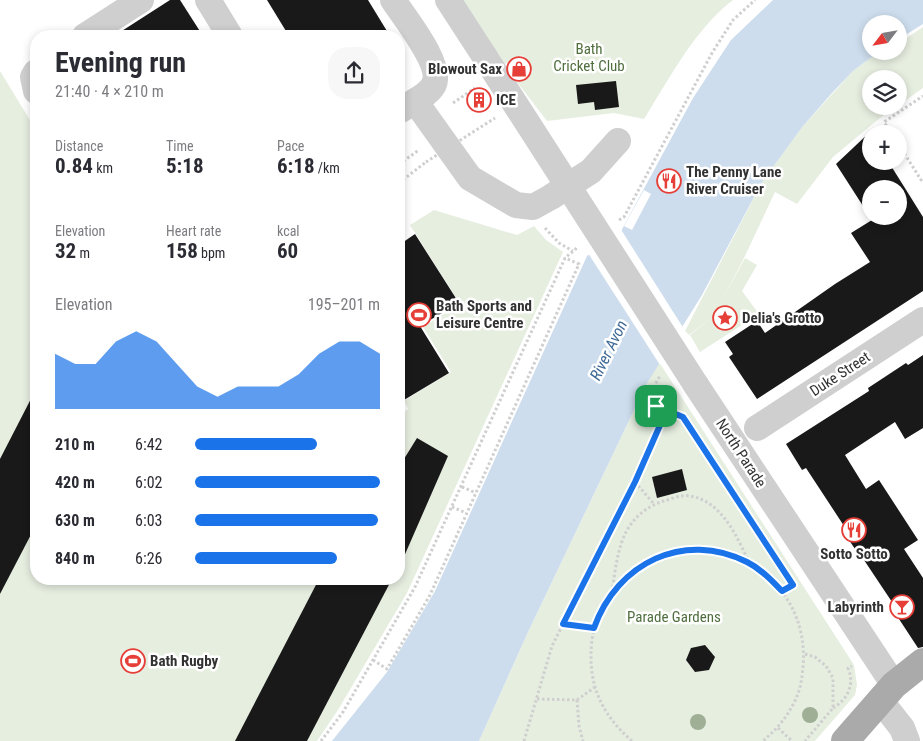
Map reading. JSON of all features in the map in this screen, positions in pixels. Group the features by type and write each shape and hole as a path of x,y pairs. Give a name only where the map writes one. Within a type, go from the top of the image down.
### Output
{"main road":[{"path":"845,741 887,693 923,662"}],"street":[{"path":"94,30 141,0"},
{"path":"208,0 226,30"},
{"path":"378,0 389,30"},
{"path":"393,0 430,56 436,69 436,80 415,100"},
{"name":"North Parade","path":"448,0 485,57 587,232 696,385 887,693 908,741"},
{"path":"405,73 415,100 470,178 516,205 533,207 551,197 591,171 618,141"},
{"name":"Duke Street","path":"757,428 923,320"}],"path":[{"path":"616,222 624,217 712,53 733,20 755,0"},
{"path":"886,125 884,122 923,96"},
{"path":"405,178 426,162 497,117"},
{"path":"405,160 420,150"},
{"path":"907,158 923,183"},
{"path":"545,228 559,243 573,250"},
{"path":"321,741 343,712 415,587 565,258 587,232"},
{"path":"373,660 387,669 430,594 580,264 565,258"},
{"path":"524,741 552,646 635,482 661,423 651,391 660,375"},
{"path":"656,406 683,417 793,585 782,591"},
{"path":"635,482 654,504"},
{"path":"462,487 476,493"},
{"path":"612,592 617,559 626,533 637,516 654,504 689,495 709,502 731,526 749,563"},
{"path":"452,507 466,513"},
{"path":"632,741 619,730 605,711 595,687 590,659 594,628 603,605 612,592 630,573 654,558 671,552 694,549 714,550 733,555 749,563 764,573 782,591 796,614 804,654 802,680 797,697 778,728 763,741"},
{"path":"563,624 594,628"},
{"path":"804,654 815,657 826,666 833,678 833,708"},
{"path":"805,741 849,692 852,676 848,668"},
{"path":"536,699 577,700 595,687"},
{"path":"577,700 579,726 583,741"},
{"path":"778,728 792,741"}],"green space":[{"name":"Bath Cricket Club","path":"463,0 733,0 706,25 673,71 644,119 614,113 547,121 517,82 533,72 522,55 505,64"},
{"path":"923,27 923,88 907,99 907,70 862,70 862,115 884,115 871,125 862,125 862,133 833,157 797,204 775,192 721,302 745,258 757,265 742,291 759,314 700,352 690,335 714,316 689,335 685,331 762,182 803,126 854,70 868,60 908,60 908,37"},
{"path":"0,71 30,120 30,585 405,585 405,411 408,409 405,400 451,372 423,327 460,304 410,225 434,210 517,235 534,226 546,240 563,252 407,593 338,710 317,741 0,741"},
{"name":"Parade Gardens","path":"659,362 854,665 857,685 855,695 815,741 479,741 528,632 646,385"}],"water":[{"name":"River Avon","path":"773,0 923,0 923,24 908,33 908,15 862,15 862,60 868,60 854,70 803,126 762,182 702,295 646,385 528,632 479,741 332,741 387,672 435,591 587,256 620,233 693,98 731,40"}],"pier":[{"path":"644,190 651,194 632,230 624,226"},
{"path":"620,228 684,329 660,365 588,253 618,232"}],"building":[{"path":"170,0 180,0 199,30 123,30"},
{"path":"267,0 368,0 386,30 285,30"},
{"path":"616,81 619,107 595,110 594,102 578,104 576,85"},
{"path":"862,139 862,170 894,170 900,180 862,180 862,204 836,164"},
{"path":"907,191 923,217 923,291 757,399 729,357 733,354 725,342 757,321 765,333 870,262 851,233 864,225 907,225"},
{"name":"Bath Sports and Leisure Centre","path":"415,234 459,303 420,326 449,373 405,399 405,241"},
{"path":"923,355 923,428 905,439 895,422 845,455 866,489 879,480 918,540 904,549 923,578 923,647 918,648 899,619 902,617 843,531 846,529 806,468 802,470 786,444 869,391 868,388 906,363 908,365"},
{"path":"30,401 30,536 0,594 0,459"},
{"path":"417,438 448,456 405,554 405,457"},
{"path":"682,469 687,490 657,498 652,477"},
{"path":"316,585 389,585 307,741 235,741"},
{"path":"705,645 715,657 709,670 695,672 686,660 691,648"}],"place":[{"name":"Blowout Sax","path":"519,69"},
{"name":"ICE","path":"479,100"},
{"name":"The Penny Lane River Cruiser","path":"669,181"},
{"name":"Bath Sports and Leisure Centre","path":"419,315"},
{"name":"Delia's Grotto","path":"725,318"},
{"name":"Sotto Sotto","path":"854,530"},
{"name":"Labyrinth","path":"902,607"},
{"name":"Bath Rugby","path":"133,661"}],"route":[{"path":"656,406 683,417 793,585 782,591 764,573 733,555 714,550 694,549 671,552 654,558 630,573 612,592 603,605 594,628 563,624 635,482 661,423 656,406"}]}
